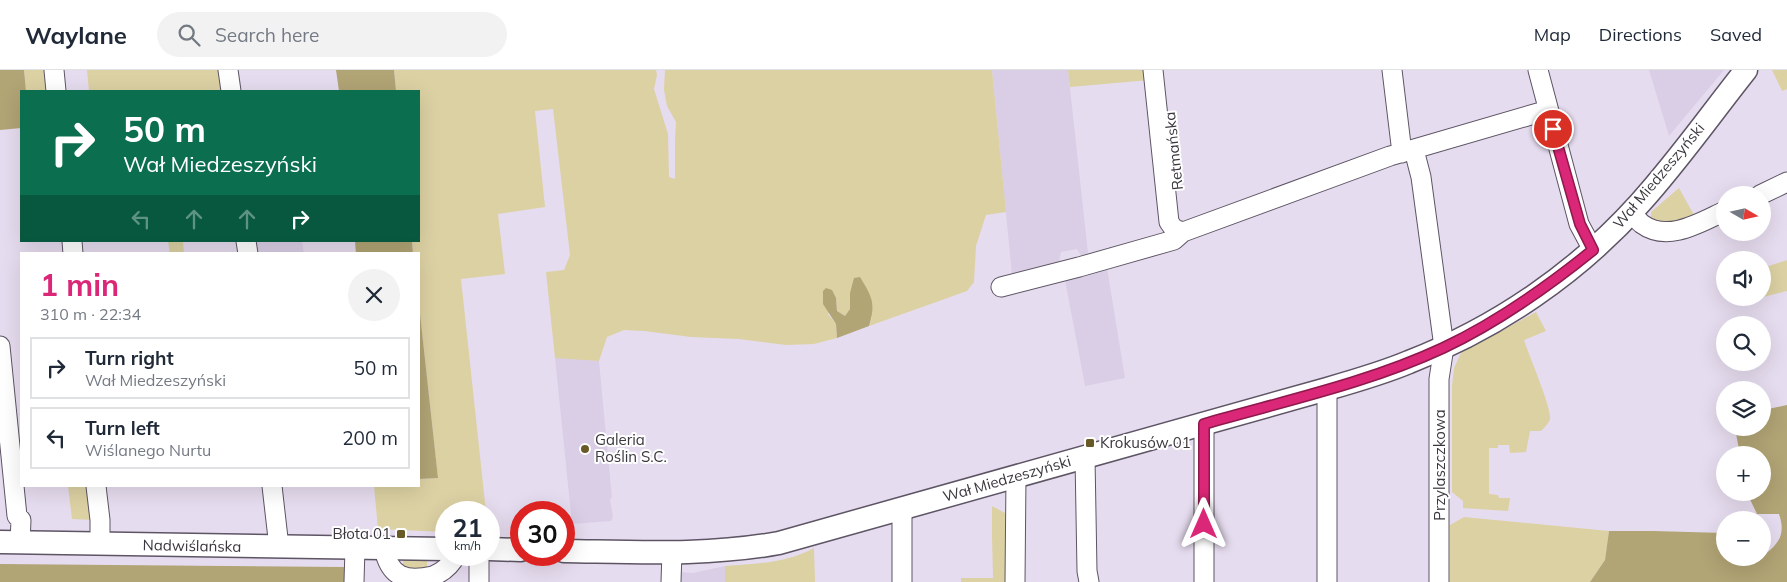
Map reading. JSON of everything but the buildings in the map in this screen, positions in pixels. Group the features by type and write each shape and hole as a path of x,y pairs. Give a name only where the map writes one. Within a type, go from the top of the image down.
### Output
{"main road":[{"name":"Wał Miedzeszyński","path":"575,550 716,551 764,545 805,536 1327,389 1392,369 1444,348 1482,328 1536,295 1593,250 1632,212 1667,171 1746,70"},
{"name":"Nadwiślańska","path":"10,542 384,548"},
{"path":"384,548 435,549"}],"street":[{"path":"54,70 56,90"},
{"path":"228,70 231,90"},
{"path":"1153,70 1169,222 1174,229 1183,232"},
{"name":"Retmańska","path":"1165,70 1183,232"},
{"name":"Przylaszczkowa","path":"1392,70 1408,152 1421,176 1444,348 1439,379 1439,582"},
{"path":"1538,70 1580,224 1593,250"},
{"path":"1001,287 1174,240 1183,232 1408,152 1548,110"},
{"path":"1771,190 1787,182"},
{"path":"1632,212 1642,224 1667,232 1688,228 1716,215"},
{"path":"0,346 17,516 21,520 10,542"},
{"path":"1326,582 1327,389"},
{"path":"1204,424 1204,582"},
{"path":"1085,457 1087,571 1089,582"},
{"path":"1016,476 1016,582"},
{"path":"96,487 100,520 100,544"},
{"path":"272,487 279,547"},
{"path":"902,509 902,582"},
{"path":"354,582 355,548"},
{"path":"384,548 390,567 399,577 410,581 426,578 441,572 448,566"},
{"path":"671,582 672,552"},
{"path":"479,566 479,582"}],"shaded area":[{"path":"0,70 24,70 26,90 20,90 20,128 0,130"},
{"path":"24,70 50,70 52,90 26,90"},
{"path":"87,70 222,70 224,90 89,90"},
{"path":"336,70 394,70 396,90 339,90"},
{"path":"394,70 656,70 657,75 654,89 668,134 669,177 675,179 676,122 667,106 664,90 665,70 992,70 1006,212 986,215 976,246 974,282 967,291 869,326 872,317 850,293 850,309 845,316 837,311 836,298 828,314 836,324 837,338 814,344 786,345 739,339 691,337 624,330 607,337 599,361 555,358 546,272 564,270 570,255 553,109 535,111 545,207 498,214 505,274 461,279 485,501 435,501 435,532 378,529 374,487 420,487 420,479 438,478 420,315 420,252 413,252 412,242 420,242 420,90 396,90"},
{"path":"992,70 1068,70 1088,253 1081,256 1077,249 1061,252 1059,263 1012,275"},
{"path":"1068,70 1149,70 1150,80 1070,87"},
{"path":"1649,70 1724,70 1669,136"},
{"path":"1772,70 1787,70 1787,89 1782,91"},
{"path":"1679,188 1694,215 1672,226 1655,223 1651,217 1651,212"},
{"path":"168,242 183,242 184,252 170,252"},
{"path":"254,242 302,242 304,252 256,252"},
{"path":"355,242 412,242 413,252 356,252"},
{"path":"1787,260 1787,291 1771,295 1771,265"},
{"path":"1107,268 1125,378 1085,386 1065,280"},
{"path":"860,277 872,300 869,326 837,338 836,324 823,304 823,291 826,288 832,290 836,298 837,311 845,316 850,309 850,293 854,278"},
{"path":"1536,312 1546,331 1524,340 1550,413 1550,419 1541,431 1530,431 1526,452 1510,453 1509,445 1498,445 1498,448 1489,448 1489,494 1498,495 1499,498 1510,498 1508,511 1463,508 1463,501 1452,492 1452,386 1454,368 1461,353"},
{"path":"420,314 438,478 420,479"},
{"name":"Galeria Roślin S.C.","path":"564,357 599,361 612,498 610,499 613,517 611,521 575,524 575,501 570,501 555,358"},
{"path":"1787,405 1787,582 1590,582 1605,560 1609,531 1716,533 1716,566 1771,566 1771,549 1780,538 1782,527 1779,514 1771,514 1771,511 1756,511 1751,501 1771,501 1771,446 1738,446 1736,436 1771,436 1771,408"},
{"path":"68,487 92,487 95,520 72,519"},
{"path":"992,506 1007,514 1007,582 961,582 961,578 993,578"},
{"path":"1464,517 1609,531 1605,560 1590,582 1450,582 1450,525"},
{"path":"814,548 815,582 725,582 725,566 782,560"},
{"path":"404,559 427,559 427,569 423,572 402,567"},
{"path":"0,564 345,567 345,582 0,582"},
{"path":"725,566 725,582 679,582 679,572 693,573"}],"place":[{"name":"Krokusów 01","path":"1090,443"},
{"name":"Galeria Roślin S.C.","path":"585,449"},
{"name":"Błota 01","path":"401,534"}],"route":[{"path":"1204,524 1204,424 1392,369 1444,348 1503,316 1536,295 1593,250 1580,224 1553,129"}]}
